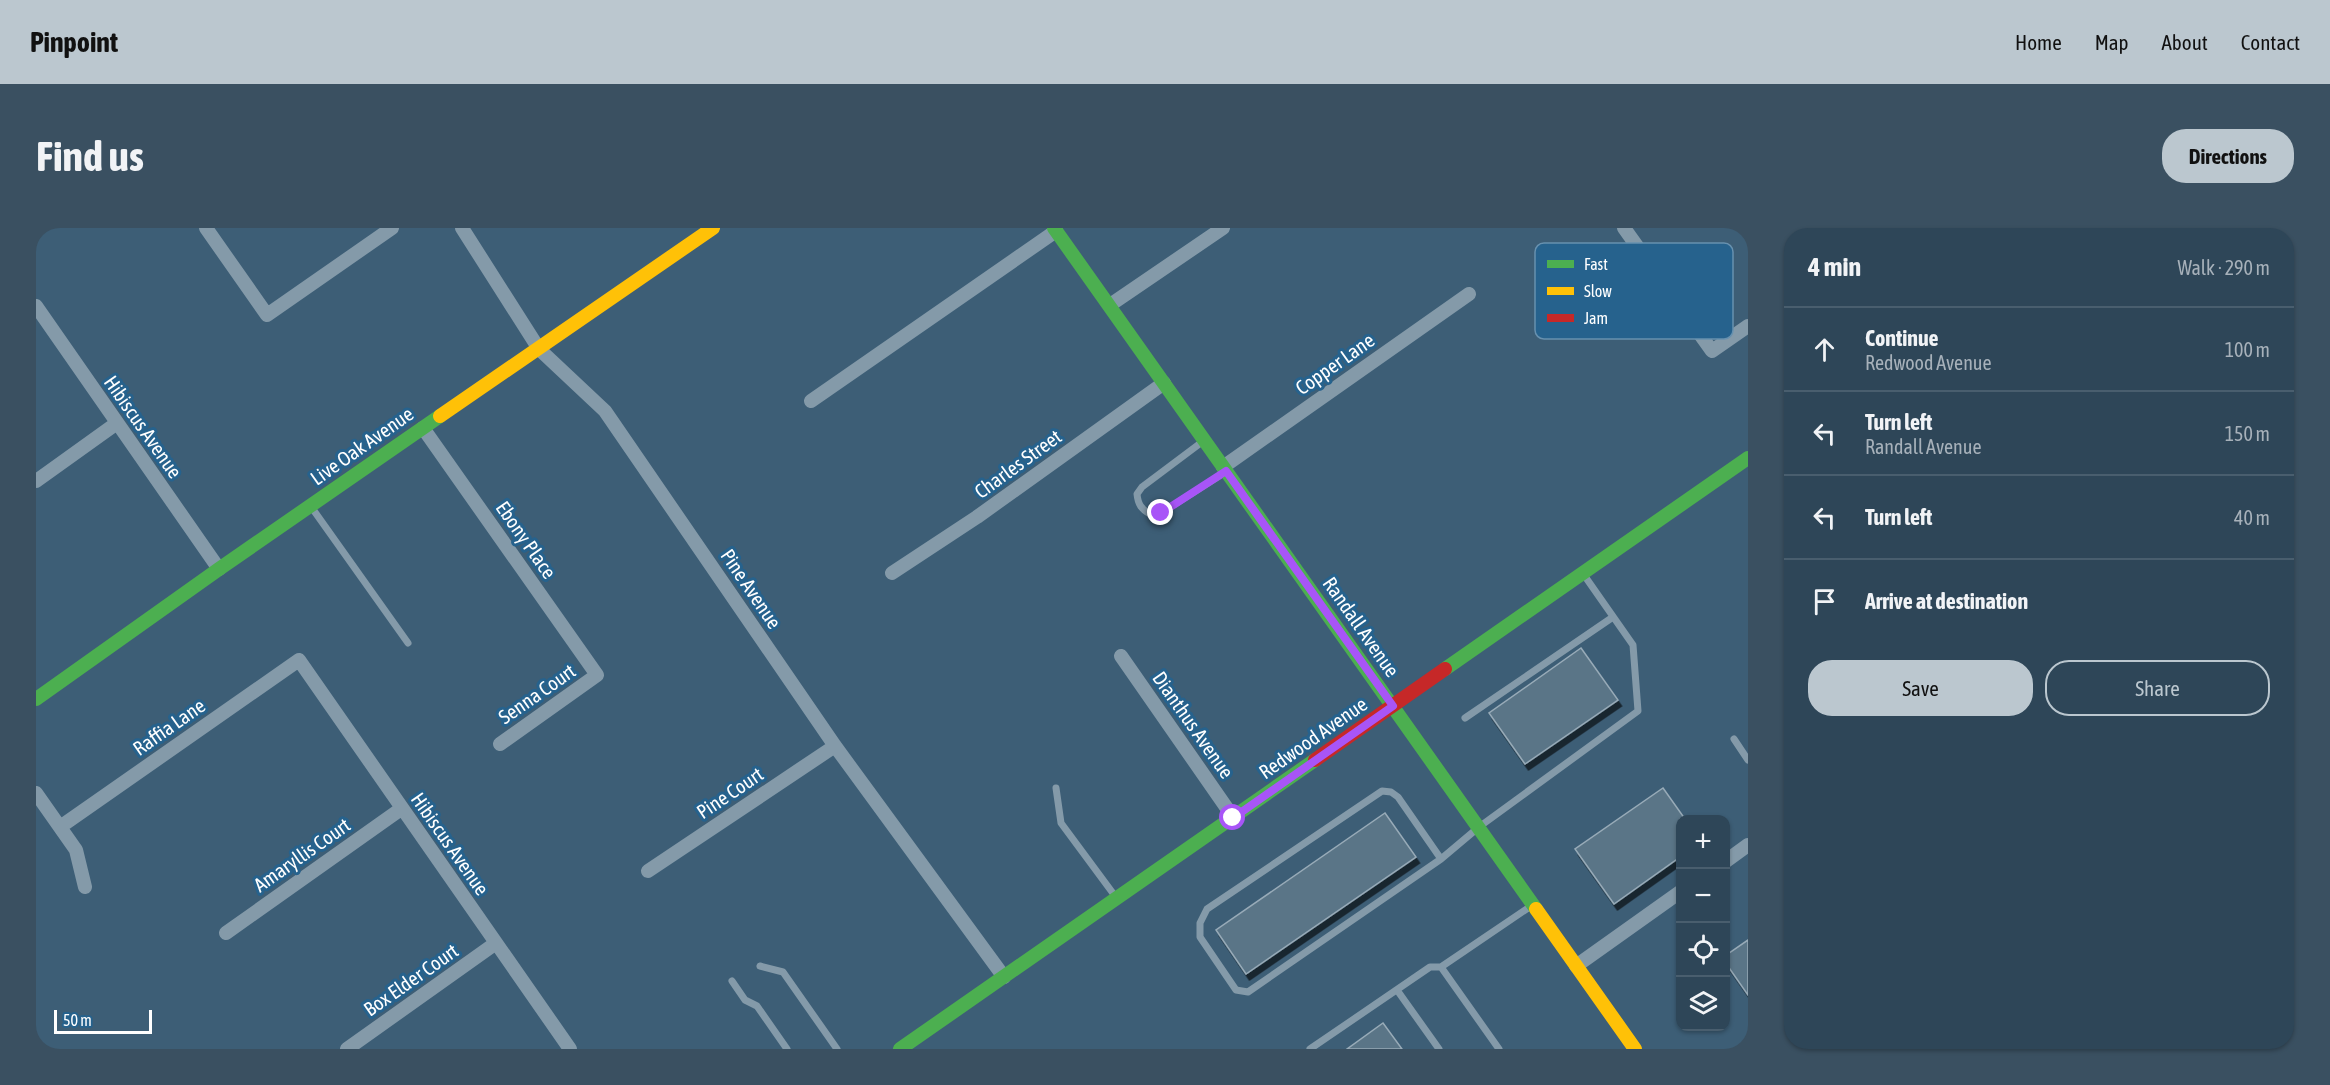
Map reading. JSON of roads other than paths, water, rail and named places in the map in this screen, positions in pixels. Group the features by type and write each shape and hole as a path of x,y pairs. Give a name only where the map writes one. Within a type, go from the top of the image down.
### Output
{"street":[{"path":"206,228 267,315 392,228"},
{"name":"Pine Avenue","path":"462,228 539,349 606,411 835,747 1004,977"},
{"name":"Live Oak Avenue","path":"36,699 219,569 713,228"},
{"path":"1110,305 1223,228"},
{"path":"1624,228 1635,243"},
{"path":"811,401 1055,229"},
{"name":"Randall Avenue","path":"1055,229 1635,1049"},
{"name":"Copper Lane","path":"1224,469 1469,294"},
{"name":"Hibiscus Avenue","path":"36,306 219,569"},
{"path":"1733,337 1748,327"},
{"path":"1703,339 1712,351 1730,339"},
{"name":"Charles Street","path":"892,573 977,517 1164,383"},
{"path":"36,481 117,423"},
{"name":"Ebony Place","path":"423,428 597,675"},
{"name":"Redwood Avenue","path":"900,1049 1748,458"},
{"name":"Dianthus Avenue","path":"1120,656 1233,818"},
{"name":"Hibiscus Avenue","path":"299,660 570,1049"},
{"name":"Raffia Lane","path":"60,827 299,660"},
{"name":"Senna Court","path":"500,744 597,675"},
{"name":"Pine Court","path":"648,871 835,747"},
{"path":"36,793 76,850 85,887"},
{"name":"Amaryllis Court","path":"226,933 401,809"},
{"path":"1730,858 1748,845"},
{"path":"1576,966 1676,895"},
{"name":"Box Elder Court","path":"347,1049 496,943"}],"lane":[{"path":"1204,440 1142,487 1137,494 1138,502 1143,510 1150,514 1161,513 1224,469"},
{"path":"310,506 408,643"},
{"path":"1441,859 1398,797 1391,792 1382,791 1207,909 1200,923 1200,937 1236,990 1248,993 1441,859 1479,827 1638,711 1633,645 1582,573"},
{"path":"1465,718 1613,617"},
{"path":"1734,739 1748,760"},
{"path":"1056,788 1061,823 1116,898"},
{"path":"1311,1049 1430,967 1441,968 1532,905"},
{"path":"759,966 783,972 837,1049"},
{"path":"1441,968 1499,1049"},
{"path":"732,981 745,1000 757,1006 787,1049"},
{"path":"1397,990 1439,1049"}]}
